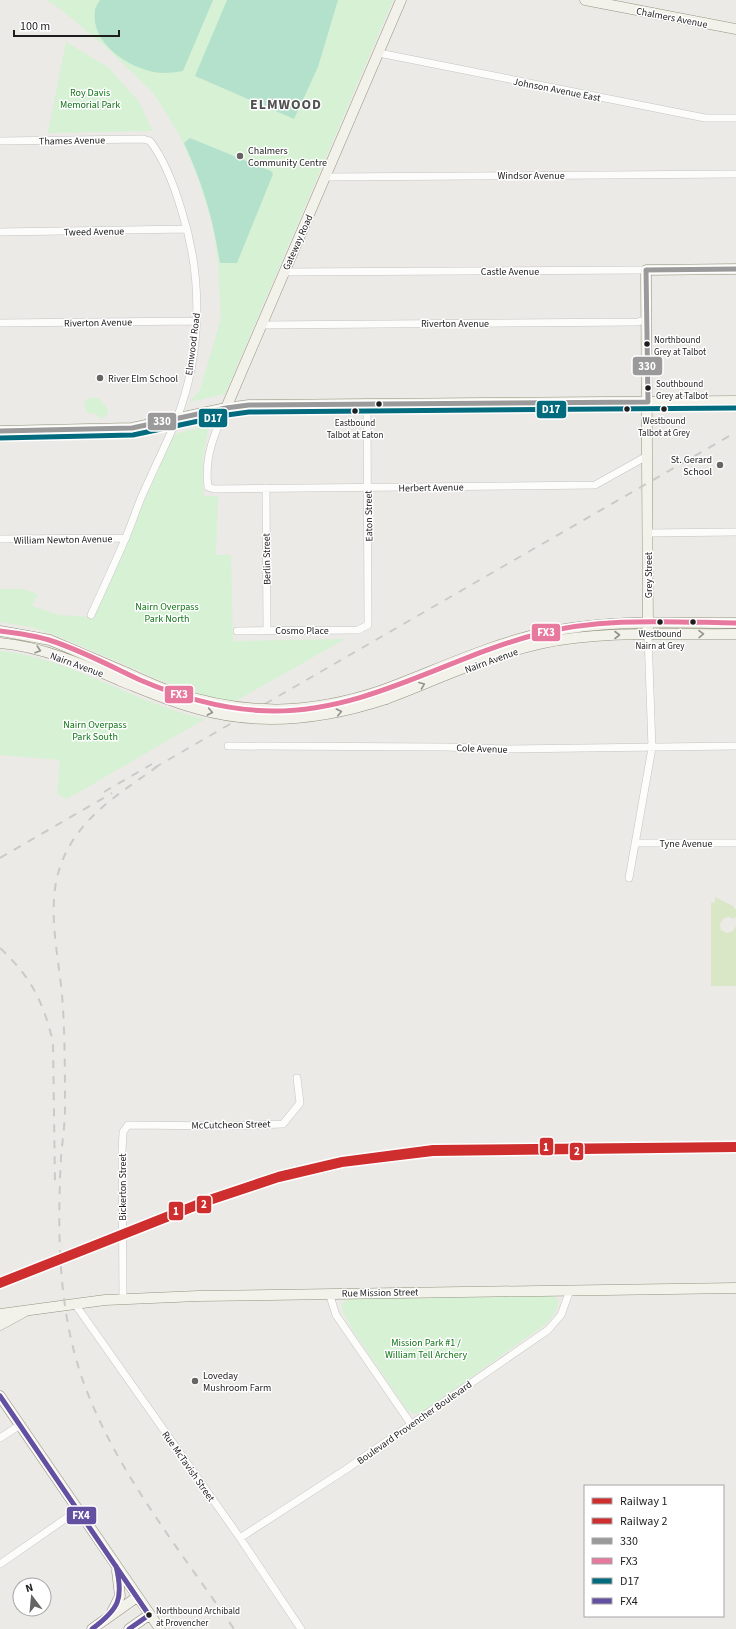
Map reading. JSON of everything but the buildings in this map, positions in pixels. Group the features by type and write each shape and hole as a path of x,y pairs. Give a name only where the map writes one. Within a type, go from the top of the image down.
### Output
{"street":[{"name":"Gateway Road","path":"208,487 207,463 210,448 401,0"},
{"name":"Chalmers Avenue","path":"585,0 736,29"},
{"name":"Johnson Avenue East","path":"378,53 705,118 736,118"},
{"name":"Thames Avenue","path":"0,141 144,139"},
{"name":"Elmwood Road","path":"91,615 126,538 145,488 177,419 190,370 196,321 195,275 187,229 173,185 157,150 150,141 144,139"},
{"name":"Windsor Avenue","path":"326,177 736,174"},
{"name":"Tweed Avenue","path":"0,232 187,229"},
{"name":"Castle Avenue","path":"284,272 736,269"},
{"name":"Grey Street","path":"629,878 652,748 648,635 648,402 646,270"},
{"name":"Riverton Avenue","path":"262,325 638,322 647,319"},
{"name":"Riverton Avenue","path":"0,323 196,321"},
{"path":"0,431 132,428 226,408 248,405 736,401"},
{"name":"Eaton Street","path":"366,404 369,621 367,627"},
{"name":"Herbert Avenue","path":"208,487 214,489 595,485 647,456"},
{"name":"Berlin Street","path":"266,488 267,630"},
{"path":"648,533 736,532"},
{"name":"William Newton Avenue","path":"0,539 126,538"},
{"name":"Nairn Avenue","path":"384,694 497,646 538,634 583,626 648,624 736,625"},
{"path":"732,634 736,625"},
{"name":"Cosmo Place","path":"237,631 358,630 367,627"},
{"name":"Nairn Avenue","path":"0,631 50,640 123,677"},
{"name":"Nairn Avenue","path":"0,643 29,647 201,701 254,710 299,710 322,707 384,694 530,646 586,636 732,634"},
{"name":"Cole Avenue","path":"228,746 445,747 507,749 736,746"},
{"name":"Tyne Avenue","path":"636,843 736,843"},
{"name":"McCutcheon Street","path":"128,1125 226,1126 283,1124 300,1103 297,1078"},
{"name":"Bickerton Street","path":"123,1299 122,1152 123,1132 128,1125"},
{"name":"Rue Mission Street","path":"0,1314 123,1299 329,1293 736,1288"},
{"name":"Boulevard Provencher Boulevard","path":"240,1538 346,1470 548,1330 561,1315 570,1290"},
{"path":"329,1293 336,1315 412,1424"},
{"name":"Rue McTavish Street","path":"75,1304 240,1538 301,1629"},
{"name":"Rue Mission Street","path":"0,1325 26,1311"},
{"path":"0,1396 160,1629"},
{"path":"0,1438 20,1425"},
{"path":"0,1564 78,1510"},
{"path":"110,1616 117,1605 120,1591 120,1579 115,1563"},
{"path":"92,1629 137,1597"},
{"path":"129,1629 149,1615"}],"green space":[{"name":"Chalmers Community Centre","path":"46,0 393,0 225,394 189,402 200,390 221,319 218,263 213,226 198,178 179,134 154,94 107,48 59,8"},
{"path":"100,0 213,0 183,71 162,73 139,67 127,61 106,45 99,35 95,23 95,10"},
{"path":"227,0 338,0 318,67 294,119 195,76"},
{"name":"Roy Davis Memorial Park","path":"66,42 109,68 139,102 153,131 48,133"},
{"path":"190,138 271,171 273,174 237,263 220,263 214,231 206,202 197,173 184,143"},
{"path":"89,398 98,398 108,409 108,413 103,418 99,418 96,413 90,414 85,410 85,401"},
{"name":"Nairn Overpass Park North","path":"210,425 203,460 204,496 218,496 216,555 231,555 233,641 345,639 234,702 211,698 181,689 58,636 31,627 0,622 0,589 23,589 38,594 32,606 59,615 94,617 174,434"},
{"name":"Nairn Overpass Park South","path":"0,651 27,655 53,662 153,703 205,719 67,799 57,794 60,760 0,755"},
{"path":"715,897 733,906 736,910 736,917 733,919 729,917 724,918 720,924 721,930 727,933 733,931 736,926 736,986 711,986 711,903 715,902"},
{"name":"Mission Park #1 / William Tell Archery","path":"553,1296 558,1299 558,1306 546,1324 420,1413 415,1414 407,1410 354,1332 344,1314 341,1304 348,1299"}],"railway":[{"path":"154,768 736,432"},
{"path":"104,792 152,764"},
{"path":"158,766 128,787 100,809 88,821 67,850 60,867 56,884 54,920 62,992 65,1060 65,1116 61,1158 59,1216 62,1275 70,1333 77,1361 86,1389 100,1421 116,1452 153,1513 234,1629"},
{"path":"0,858 112,793"},
{"path":"0,948 20,969 34,990 45,1014 53,1042 55,1184"}],"rail line":[{"name":"1","path":"0,1281 209,1198 278,1175 342,1160 433,1148 736,1145"},
{"name":"2","path":"0,1285 210,1202 279,1179 342,1164 433,1153 736,1149"}],"transit line":[{"name":"330","path":"646,270 736,269"},
{"name":"330","path":"646,270 648,402"},
{"name":"330","path":"0,431 132,428 226,408 249,405 648,402"},
{"name":"D17","path":"0,438 133,435 227,415 249,412 736,408"},
{"name":"FX3","path":"0,631 24,634 61,644 84,653 140,680 189,698 240,709 274,711 309,709 376,693 505,644 538,634 562,629 587,625 636,622 736,623"},
{"name":"FX4","path":"0,1396 149,1615 129,1629"},
{"name":"FX4","path":"92,1629 114,1609 117,1602 119,1587 116,1566"}],"place":[{"name":"Chalmers Community Centre","path":"240,156"},
{"name":"Northbound Grey at Talbot","path":"647,344"},
{"name":"River Elm School","path":"100,378"},
{"name":"Southbound Grey at Talbot","path":"648,388"},
{"name":"Westbound Talbot at Grey","path":"664,409"},
{"name":"Eastbound Talbot at Eaton","path":"355,411"},
{"name":"St. Gerard School","path":"720,465"},
{"name":"Westbound Nairn at Grey","path":"660,622"},
{"name":"Loveday Mushroom Farm","path":"195,1381"},
{"name":"Northbound Archibald at Provencher","path":"149,1615"}],"district":[{"name":"ELMWOOD","path":"286,104"}]}
